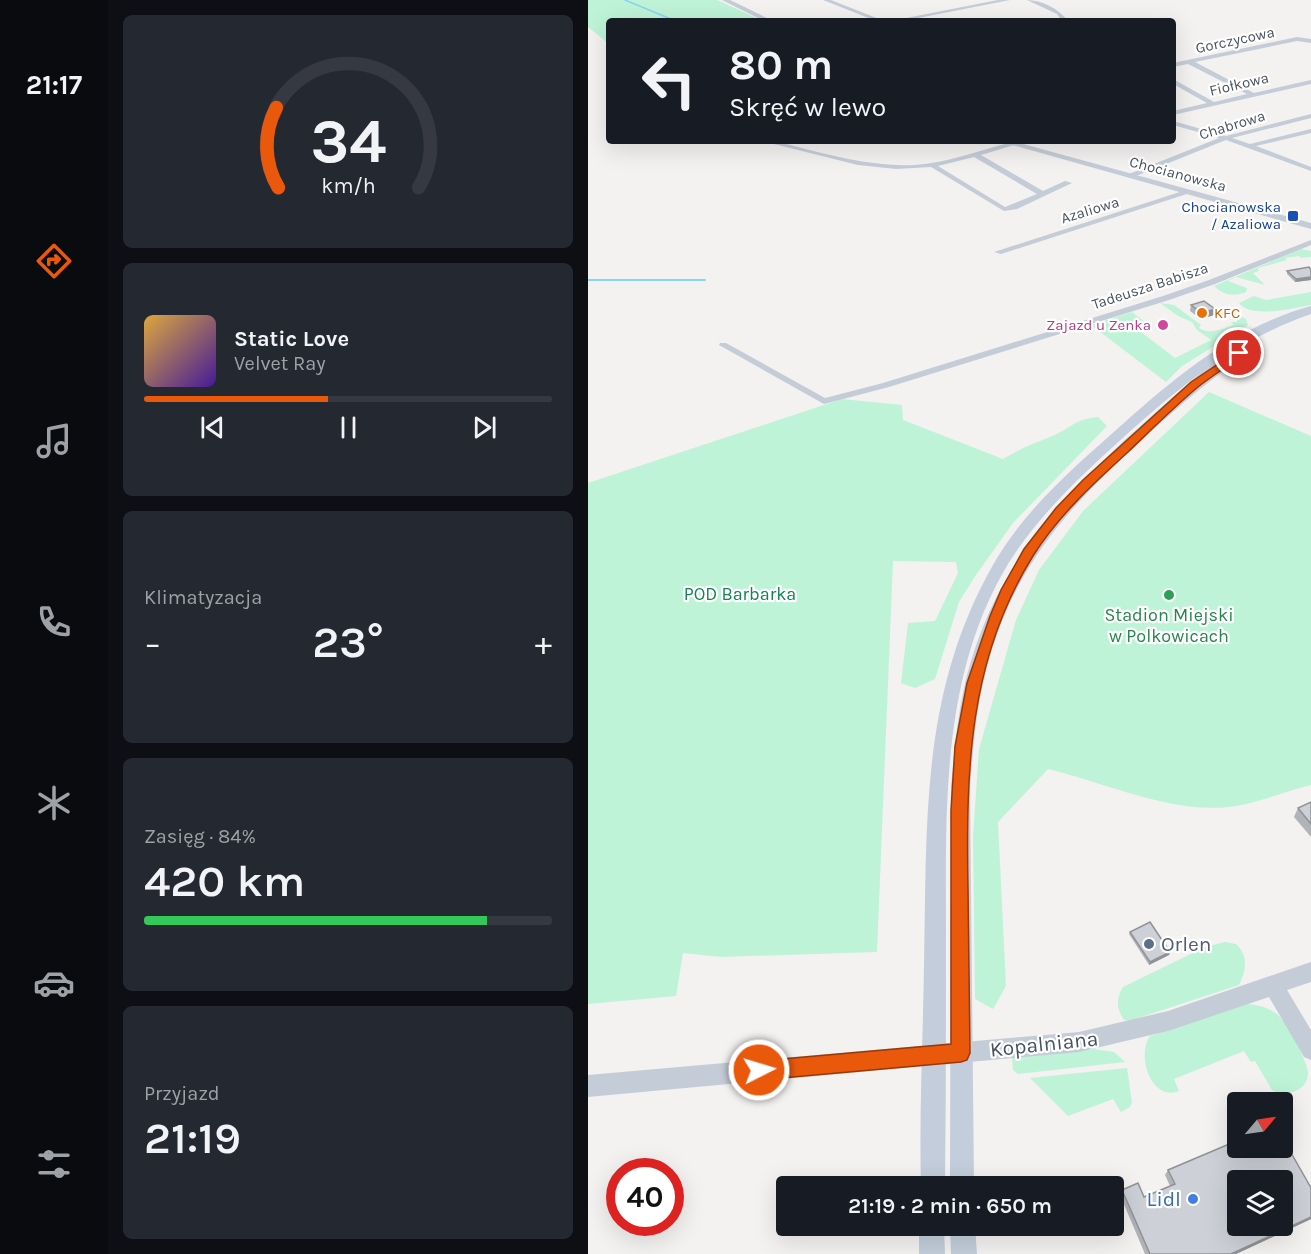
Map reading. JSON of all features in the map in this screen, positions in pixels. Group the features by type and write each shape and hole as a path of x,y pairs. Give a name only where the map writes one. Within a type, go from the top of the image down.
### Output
{"main road":[{"path":"933,1176 937,789 940,748 952,684 976,612 1011,548 1046,503 1182,379 1210,357 1245,337 1311,310"},
{"path":"962,1176 959,810 963,746 974,683 984,648 1007,590 1029,552 1060,511 1194,385 1248,348 1311,320"},
{"path":"932,1254 933,1236"},
{"path":"963,1236 964,1254"}],"street":[{"path":"725,0 764,18"},
{"path":"828,0 874,18"},
{"path":"910,18 1007,0"},
{"path":"1030,0 1059,13 1063,18"},
{"name":"Gorczycowa","path":"1176,64 1303,38 1311,41"},
{"path":"1190,62 1252,95"},
{"name":"Fiołkowa","path":"1176,112 1311,82"},
{"path":"1176,83 1214,104"},
{"name":"Chabrowa","path":"1128,176 1227,138 1311,116"},
{"path":"1176,124 1227,138 1311,169"},
{"path":"1250,146 1311,131"},
{"path":"779,144 876,165 906,168 932,165 1004,144"},
{"name":"Chocianowska","path":"1011,144 1311,226"},
{"path":"974,154 1042,194"},
{"path":"932,165 999,208 1009,209 1068,183"},
{"name":"Azaliowa","path":"998,252 1189,192"},
{"name":"Tadeusza Babisza","path":"723,345 824,401 886,385 1166,298 1311,242"},
{"name":"Kopalniana","path":"588,1086 1065,1044 1124,1034 1311,972"},
{"path":"1273,985 1311,1050"}],"green space":[{"path":"588,0 717,0 756,18 606,18 606,42 588,27"},
{"path":"1301,249 1311,251 1311,257 1285,258 1287,260 1258,268 1259,271 1253,273 1265,285 1236,277 1228,281 1247,288 1242,294 1233,295 1214,286"},
{"path":"1311,292 1311,305 1284,310 1253,310 1239,303 1254,296 1266,300"},
{"path":"1160,303 1174,305 1201,325 1199,328 1207,331 1216,331 1234,325 1231,322 1237,322 1237,319 1230,316 1234,313 1246,319 1248,325 1182,366 1166,382 1091,325 1132,312 1145,322 1141,332 1175,358 1211,340 1197,330 1192,322 1178,316"},
{"name":"Stadion Miejski w Polkowicach","path":"1209,392 1311,436 1311,785 1245,804 1213,808 1165,802 1048,769 998,822 1006,986 993,1009 975,999 973,836 979,749 1016,620 1039,570 1083,511"},
{"name":"POD Barbarka","path":"842,399 902,405 903,420 1003,459 1085,419 1098,417 1107,426 1013,523 959,602 935,679 915,688 901,683 908,623 935,621 958,573 956,562 893,561 877,952 721,957 683,953 676,996 588,1004 588,483"},
{"path":"1225,942 1236,944 1245,959 1245,969 1239,985 1129,1021 1124,1020 1118,1004 1123,987 1205,947"},
{"path":"1247,1004 1259,1006 1278,1015 1286,1025 1301,1052 1307,1068 1307,1079 1300,1088 1292,1092 1272,1090 1255,1061 1251,1062 1244,1051 1174,1079 1179,1091 1169,1093 1161,1090 1149,1075 1145,1054 1150,1036"},
{"path":"1094,1049 1114,1052 1125,1062 1018,1074 1013,1070 1012,1058"},
{"path":"1127,1068 1132,1102 1130,1107 1121,1112 1113,1099 1068,1116 1030,1078"}],"building":[{"path":"1309,267 1311,277 1296,279 1287,271"},
{"path":"1204,301 1215,309 1202,313 1191,305"},
{"path":"1311,802 1311,824 1298,808"},
{"name":"Orlen","path":"1150,922 1170,952 1150,962 1130,932"},
{"name":"Lidl","path":"1227,1145 1227,1158 1293,1156 1311,1186 1311,1217 1293,1225 1293,1170 1227,1170 1227,1236 1270,1236 1231,1254 1150,1254 1124,1195 1124,1189 1138,1183 1144,1197 1175,1184 1168,1170"}],"waterway":[{"path":"625,0 669,18"},
{"path":"588,280 705,280"}],"place":[{"name":"Chocianowska / Azaliowa","path":"1293,216"},
{"name":"KFC","path":"1202,313"},
{"name":"Zajazd u Zenka","path":"1163,325"},
{"name":"Stadion Miejski w Polkowicach","path":"1169,595"},
{"name":"Orlen","path":"1149,944"},
{"name":"Lidl","path":"1193,1199"}],"route":[{"path":"759,1070 961,1053 959,810 963,746 974,683 984,648 1007,590 1029,552 1060,511 1194,385 1239,353"}]}
